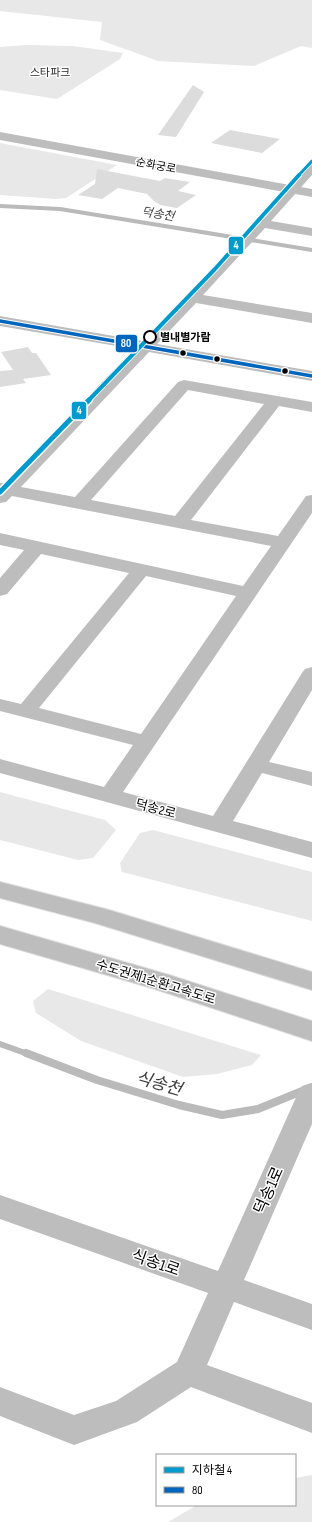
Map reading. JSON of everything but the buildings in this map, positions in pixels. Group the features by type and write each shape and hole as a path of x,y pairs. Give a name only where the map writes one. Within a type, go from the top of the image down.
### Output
{"main road":[{"name":"순화궁로","path":"0,127 307,181"},
{"name":"순화궁로","path":"0,136 312,193"},
{"path":"3,492 145,348 235,254 293,190 307,181 312,167"},
{"path":"260,227 312,232"},
{"path":"193,298 312,318"},
{"path":"0,321 145,348 312,376"},
{"path":"80,503 184,385 312,407"},
{"path":"179,523 275,401"},
{"path":"3,492 80,503 283,543"},
{"path":"110,796 312,500"},
{"path":"0,539 248,593"},
{"path":"0,590 36,547"},
{"path":"26,711 141,570"},
{"path":"219,825 312,673"},
{"path":"0,705 147,742"},
{"name":"덕송2로","path":"0,766 312,850"},
{"path":"256,766 312,779"},
{"path":"0,890 100,916 307,980"},
{"name":"수도권제1순환고속도로","path":"0,935 160,981 312,1031"},
{"name":"덕송1로","path":"188,1372 279,1164 312,1093"},
{"name":"식송1로","path":"0,1207 312,1317"},
{"path":"0,1401 74,1430 126,1412 188,1372 312,1418"}],"green space":[{"path":"0,0 312,0 312,48 301,46 254,66 158,61 100,40 102,22 0,11"},
{"name":"스타파크","path":"26,45 73,46 123,53 120,59 57,99 0,90 0,47"},
{"path":"0,143 117,165 66,198 56,199 0,195"},
{"path":"0,792 105,820 116,830 93,858 78,860 0,840"},
{"path":"153,830 312,872 312,921 122,872 120,863 140,833"},
{"path":"48,989 261,1055 252,1065 217,1074 183,1077 81,1041 36,1013 33,1001"},
{"path":"312,1475 312,1522 168,1522 195,1506 296,1506 296,1478"}],"waterway":[{"name":"덕송천","path":"0,206 60,209 312,250"},
{"name":"식송천","path":"0,1044 28,1054"},
{"name":"식송천","path":"26,1053 97,1080 179,1105 222,1115 258,1109 312,1087"}],"metro line":[{"name":"4","path":"0,492 215,269 312,161"}],"transit line":[{"name":"80","path":"0,321 312,376"}],"place":[{"name":"별내별가람","path":"150,337"}]}
